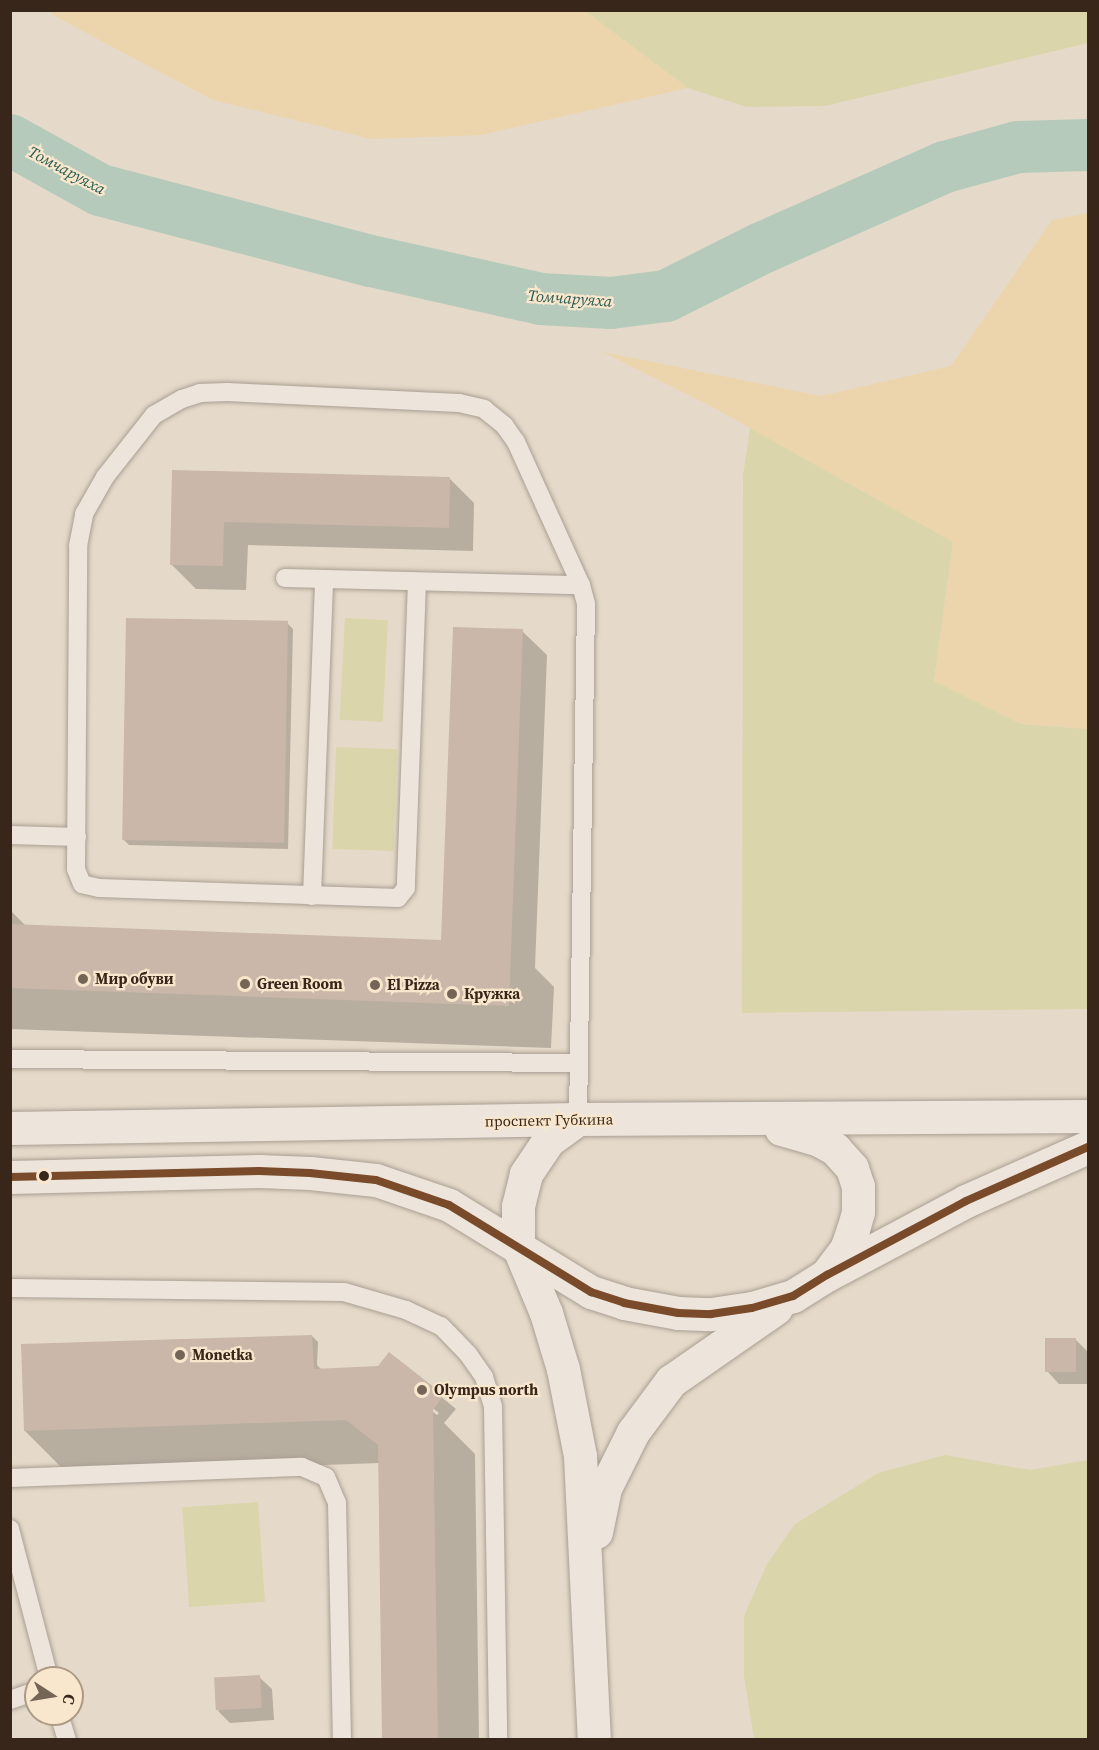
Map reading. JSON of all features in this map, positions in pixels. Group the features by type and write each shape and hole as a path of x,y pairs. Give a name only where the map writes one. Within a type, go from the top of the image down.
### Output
{"main road":[{"name":"проспект Губкина","path":"10,1128 578,1119 739,1120 1089,1116"},
{"path":"578,1119 548,1141 526,1174 518,1206 518,1246 546,1313 567,1389 580,1456 594,1740"},
{"path":"739,1120 817,1139 835,1149 852,1168 859,1195 856,1221 846,1249 827,1275"},
{"path":"587,1575 605,1488 633,1432 671,1382 793,1296 827,1275 966,1201 1089,1147"},
{"path":"10,1177 259,1171 310,1173 376,1180 449,1205 591,1292 624,1303 678,1313 711,1314 752,1308 793,1296"}],"lane":[{"path":"417,582 406,888 398,898 99,888 82,884 76,869 78,546 84,514 105,477 154,415 182,399 200,393 227,392 459,403 484,410 504,425 516,441 581,585 586,604 577,1063 578,1119"},
{"path":"285,578 581,585"},
{"path":"312,896 324,579"},
{"path":"10,835 77,837"},
{"path":"10,1059 577,1063"},
{"path":"10,1288 344,1292 382,1301 441,1326 468,1354 484,1377 494,1407 498,1740"},
{"path":"10,1478 302,1467 326,1477 337,1503 342,1740"},
{"path":"10,1529 46,1666"}],"shaded area":[{"path":"585,11 1088,11 1088,43 825,106 747,107 688,88"},
{"path":"750,428 953,542 934,681 1021,724 1088,729 1088,1009 742,1013 743,476"},
{"path":"345,618 388,620 383,722 340,720"},
{"path":"336,747 397,749 393,851 332,849"},
{"path":"945,1455 1030,1470 1088,1460 1088,1739 754,1739 744,1676 744,1616 767,1564 795,1524 878,1473"},
{"path":"258,1502 265,1602 189,1607 182,1507"}],"sand":[{"path":"49,11 585,11 688,88 481,135 371,139 213,100 56,17"},
{"path":"1088,213 1088,729 1021,724 934,681 953,542 709,405 603,352 821,396 951,366 1052,220"}],"building":[{"path":"172,470 450,477 449,528 224,522 223,566 170,565"},
{"path":"126,618 288,621 284,843 122,840"},
{"path":"453,627 523,629 509,1006 10,988 10,924 441,940"},
{"path":"312,1335 314,1369 378,1366 389,1352 444,1395 433,1410 438,1740 382,1740 378,1445 346,1420 24,1431 21,1344"},
{"path":"1045,1338 1076,1338 1076,1372 1045,1372"},
{"path":"260,1675 262,1708 216,1710 214,1677"}],"waterway":[{"name":"Томчаруяха","path":"10,140 100,190 371,261 541,299 611,303 666,296 762,248 945,167 1018,147 1088,145"}],"transit line":[{"path":"10,1177 259,1171 310,1173 376,1180 449,1205 591,1292 624,1303 678,1313 711,1314 752,1308 793,1296 827,1275 966,1201 1088,1147"}],"place":[{"name":"Мир обуви","path":"83,979"},
{"name":"Green Room","path":"245,984"},
{"name":"El Pizza","path":"375,985"},
{"name":"Кружка","path":"452,994"},
{"name":"Monetka","path":"180,1355"},
{"name":"Olympus north","path":"422,1390"}]}
